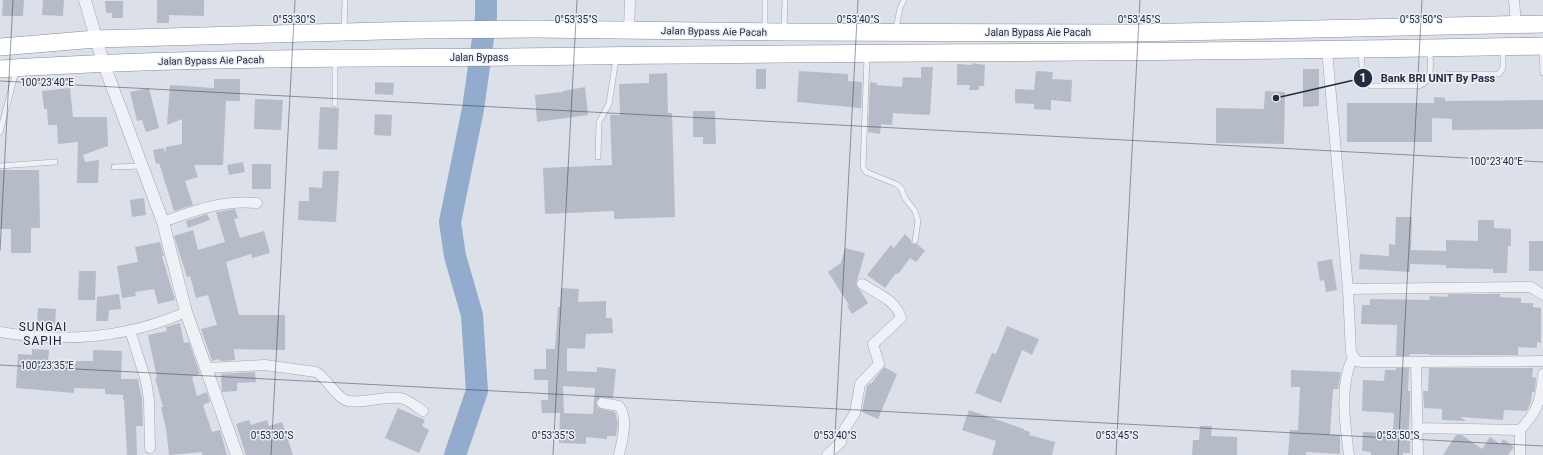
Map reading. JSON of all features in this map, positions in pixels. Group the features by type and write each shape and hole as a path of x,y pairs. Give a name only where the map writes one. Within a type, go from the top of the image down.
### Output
{"highway":[{"name":"Jalan Bypass Aie Pacah","path":"344,33 420,30 534,29 765,32 1131,33 1543,24"},
{"path":"0,47 96,40 344,33"},
{"name":"Jalan Bypass","path":"421,57 868,53 1118,53 1542,46"},
{"name":"Jalan Bypass Aie Pacah","path":"8,68 103,62 336,57 421,57"}],"street":[{"path":"85,0 103,62 163,222 186,312 237,455"},
{"path":"629,30 630,0"},
{"path":"1514,0 1516,24"},
{"path":"1328,50 1348,289 1351,353 1353,357 1362,362 1543,361"},
{"path":"163,222 214,204 240,202 256,203"},
{"path":"827,455 841,442 844,430 855,413 860,384 879,364 873,344 900,318 899,313 891,303 862,284"},
{"path":"1348,289 1531,287 1543,295"},
{"path":"0,332 50,339 70,339 130,330 186,312"},
{"path":"130,330 146,381 149,400 150,448"},
{"path":"1348,455 1344,415 1347,370 1353,357"},
{"path":"1416,362 1418,455"},
{"path":"206,368 265,365 316,372 324,376 341,398 348,401 396,398 404,399 423,411"},
{"path":"1520,455 1520,430 1531,418 1537,406 1541,393 1543,374"},
{"path":"602,404 619,406 624,415 619,455"},
{"path":"1417,428 1520,430"}],"lane":[{"path":"344,33 345,0"},
{"path":"765,0 765,32"},
{"path":"783,32 785,0"},
{"path":"895,32 900,8 904,0"},
{"path":"1542,46 1543,73"},
{"path":"1449,74 1499,74 1503,68 1504,47"},
{"path":"1360,50 1362,78 1371,86 1412,86 1424,84 1430,77 1430,49"},
{"path":"868,53 863,167 866,172 896,184 901,188 905,198 915,211 918,221 915,241"},
{"path":"598,157 599,122 609,104 616,56"},
{"path":"335,104 336,57"},
{"path":"0,132 8,68"},
{"path":"0,166 55,162"},
{"path":"114,167 142,166"}],"building":[{"path":"3,0 24,0 23,16 2,16"},
{"path":"43,0 64,0 63,16 42,15"},
{"path":"157,0 204,0 204,16 169,15 169,23 157,23"},
{"path":"105,1 123,1 123,18 112,18 112,13 106,13"},
{"path":"972,63 985,65 984,86 979,86 979,90 969,90 970,85 957,85 957,64 972,65"},
{"path":"921,67 933,67 930,115 893,113 892,125 881,124 880,134 868,132 870,82 877,83 877,85 902,87 903,77 921,78"},
{"path":"756,69 766,69 766,89 756,89"},
{"path":"1303,69 1319,69 1319,106 1303,107"},
{"path":"799,71 848,74 848,81 862,82 861,108 797,102"},
{"path":"1036,71 1053,72 1052,79 1072,80 1071,102 1051,100 1051,110 1034,109 1034,104 1015,103 1015,89 1034,90"},
{"path":"667,73 668,113 672,113 675,217 614,219 614,211 545,214 543,168 612,165 610,115 620,115 619,84 649,83 649,74"},
{"path":"214,79 240,79 240,101 226,101 223,165 194,165 198,177 185,181 193,205 174,211 159,163 156,164 153,150 164,148 165,154 166,147 182,144 182,119 167,125 170,85 214,88"},
{"path":"375,82 394,83 393,95 375,94"},
{"path":"585,87 588,115 537,122 535,95 563,92"},
{"path":"70,88 73,117 107,117 108,146 83,155 85,162 99,160 98,183 77,183 78,142 58,144 57,125 48,125 47,109 44,109 42,91"},
{"path":"149,88 159,128 146,132 142,120 137,121 130,92"},
{"path":"1265,91 1285,92 1284,144 1216,143 1216,108 1264,109"},
{"path":"1434,97 1445,98 1445,101 1543,100 1543,129 1452,130 1452,119 1432,118 1432,142 1347,142 1347,103 1434,103"},
{"path":"255,99 283,100 281,130 254,129"},
{"path":"320,107 339,108 337,150 318,149"},
{"path":"693,111 715,111 716,144 703,144 703,137 693,137"},
{"path":"375,114 392,115 391,136 374,135"},
{"path":"243,162 245,172 229,175 227,165"},
{"path":"252,164 271,164 271,189 252,189"},
{"path":"0,170 39,170 40,228 31,228 31,253 11,253 11,229 0,229"},
{"path":"323,171 339,171 336,222 298,220 299,201 309,201 309,187 322,188"},
{"path":"144,198 146,215 132,217 130,200"},
{"path":"235,209 238,218 234,219 240,238 264,231 270,253 252,258 251,254 226,262 239,315 285,315 285,350 234,349 235,360 220,361 219,359 212,361 201,329 217,325 208,295 196,298 190,276 187,277 174,236 193,230 198,250 225,242 216,212"},
{"path":"207,214 210,220 188,228 186,221"},
{"path":"1396,217 1412,217 1411,250 1446,251 1446,240 1478,241 1478,220 1494,220 1494,228 1511,229 1511,246 1508,246 1507,273 1493,273 1493,269 1446,268 1446,265 1410,264 1410,272 1359,269 1360,254 1389,256 1389,244 1395,245"},
{"path":"905,234 911,240 912,244 917,244 925,251 916,262 910,258 885,288 867,275 891,245 894,248"},
{"path":"1529,241 1543,241 1543,271 1529,271"},
{"path":"160,242 164,256 162,256 175,300 158,304 154,289 135,292 136,296 122,298 117,266 138,262 135,247"},
{"path":"845,248 865,253 856,284 868,303 852,314 847,306 849,305 828,272 841,263"},
{"path":"1332,259 1337,290 1326,292 1324,280 1320,281 1317,262"},
{"path":"79,271 96,271 95,300 78,300"},
{"path":"561,288 579,289 578,302 606,301 606,318 612,318 613,333 586,334 585,349 567,348 567,371 597,372 597,367 616,369 613,398 600,397 596,402 598,408 615,412 618,423 616,436 607,436 607,439 586,437 586,444 559,443 560,413 542,413 541,400 548,400 548,380 534,380 534,369 546,369 546,349 555,349 558,307 560,307","holes":["563,386 595,388 593,414 564,413"]},
{"path":"119,294 121,309 109,310 108,321 96,321 97,297"},
{"path":"1448,294 1500,294 1500,297 1521,298 1521,303 1533,303 1533,307 1541,308 1541,343 1537,342 1537,348 1518,347 1518,355 1410,354 1409,356 1396,356 1397,325 1361,324 1362,305 1370,305 1370,299 1429,300 1430,296 1447,297"},
{"path":"38,308 56,309 55,325 37,324"},
{"path":"180,323 184,343 189,342 200,374 192,377 197,396 207,392 210,402 203,405 212,432 220,430 227,455 202,455 202,452 169,455 166,429 161,407 163,407 155,378 157,378 148,335 167,331 166,327"},
{"path":"1007,326 1039,339 1032,355 1022,350 1001,403 975,393 992,353 996,354"},
{"path":"32,349 49,350 48,363 76,364 76,361 93,361 93,350 122,351 121,379 138,379 142,399 143,426 136,426 137,455 127,455 123,395 105,394 105,389 74,388 74,393 16,388 18,354 32,355"},
{"path":"884,367 897,374 878,419 862,412 867,386 870,383 871,384"},
{"path":"1396,368 1409,368 1408,391 1410,391 1410,408 1408,441 1410,441 1410,453 1403,453 1403,455 1371,455 1371,452 1362,451 1363,432 1393,433 1394,413 1362,411 1363,380 1384,381 1385,370 1396,370"},
{"path":"1429,368 1533,368 1532,377 1536,378 1535,390 1532,392 1531,402 1527,411 1504,410 1503,420 1460,417 1466,421 1442,420 1442,409 1424,408 1423,391 1428,391"},
{"path":"1291,370 1341,372 1338,389 1333,389 1330,435 1340,435 1340,454 1306,452 1306,455 1288,455 1290,430 1298,430 1300,387 1291,387"},
{"path":"255,372 256,382 237,383 237,391 222,392 221,374"},
{"path":"398,408 425,420 422,426 429,430 419,453 385,438"},
{"path":"969,410 1024,429 1030,432 1029,435 1055,442 1052,455 992,455 996,441 962,430"},
{"path":"249,420 251,425 267,420 269,426 282,422 293,455 246,455 236,424"},
{"path":"1200,426 1212,426 1211,436 1237,437 1237,455 1192,455 1193,440 1199,440"},
{"path":"1456,435 1462,435 1482,449 1490,437 1500,444 1503,439 1514,447 1508,455 1443,455"}],"waterway":[{"path":"455,455 477,391 472,315 455,256 450,222 473,109 486,17 486,0"}],"place":[{"name":"Bank BRI UNIT By Pass","path":"1276,98"}],"district":[{"name":"SUNGAI SAPIH","path":"43,334"}]}
